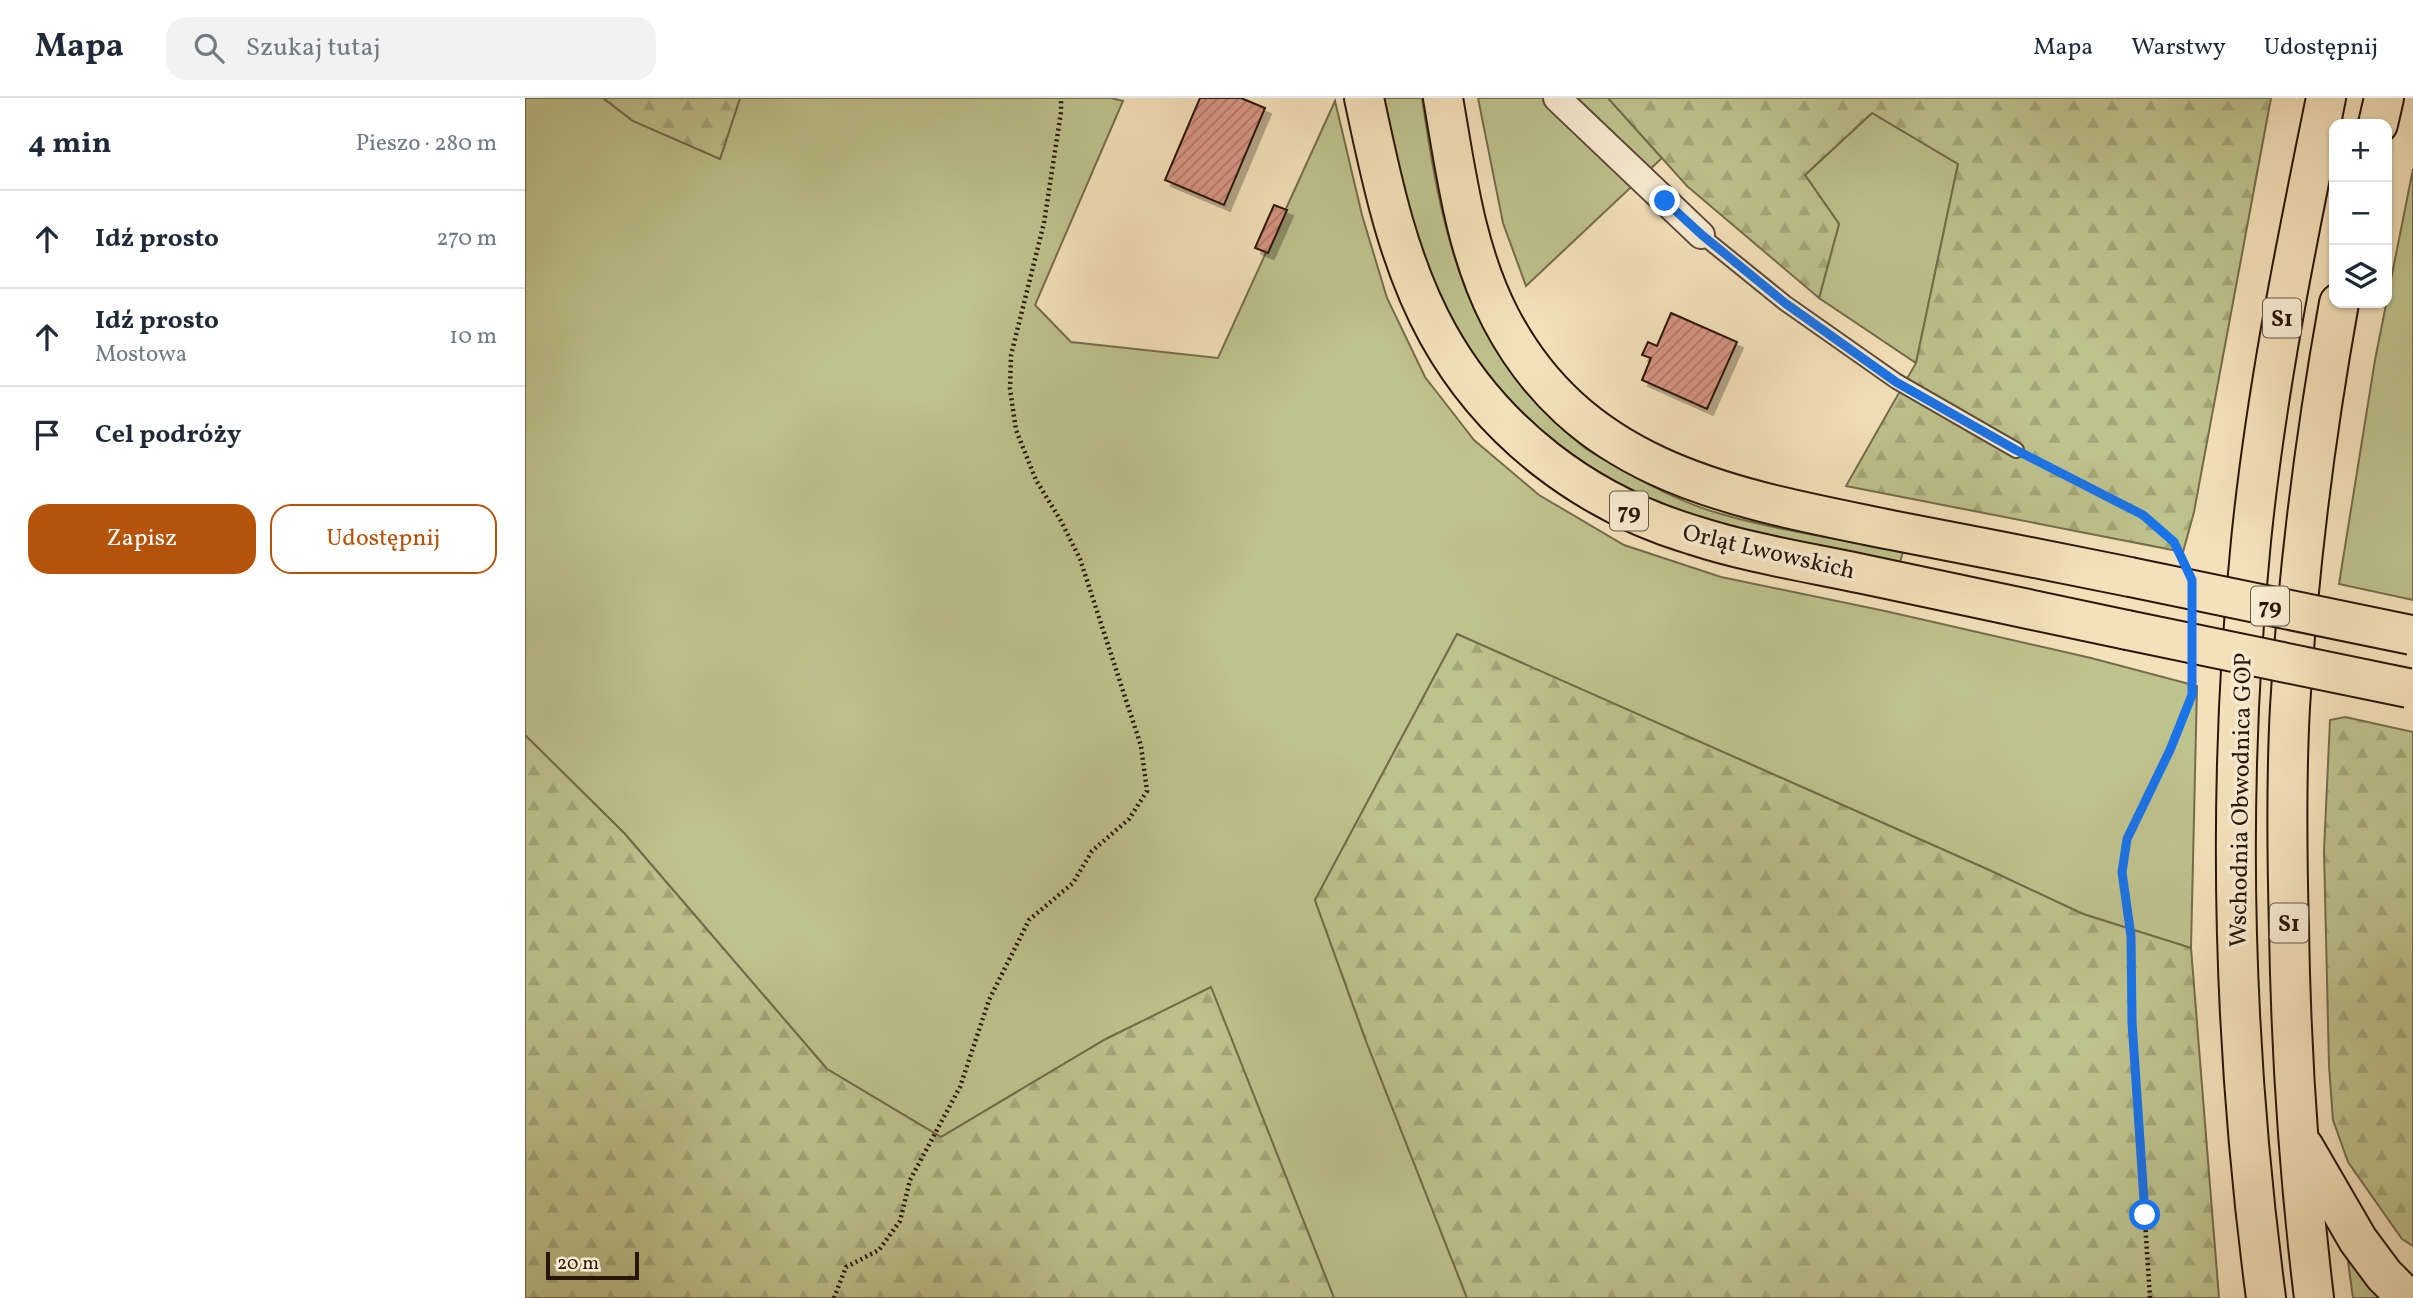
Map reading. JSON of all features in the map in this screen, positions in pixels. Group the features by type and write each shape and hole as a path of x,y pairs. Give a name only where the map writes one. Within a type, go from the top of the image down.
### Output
{"main road":[{"name":"Orląt Lwowskich","path":"1364,98 1399,241 1438,335 1465,378 1493,411 1529,446 1570,478 1610,503 1649,520 1720,543 2410,688"},
{"name":"Orląt Lwowskich","path":"1443,98 1461,200 1484,280 1500,317 1539,378 1572,412 1610,441 1666,471 1736,495 1809,513 2412,635"},
{"name":"Wschodnia Obwodnica GOP","path":"2266,1298 2250,1160 2239,1010 2237,889 2240,695 2251,540 2267,417 2286,292 2326,98"},
{"path":"2379,119 2384,98"},
{"name":"Wschodnia Obwodnica GOP","path":"2314,1298 2297,1136 2288,897 2290,709 2309,496 2338,308"},
{"path":"2297,1136 2358,1240 2384,1275 2407,1298"}],"street":[{"path":"1557,98 1702,235"}],"lane":[{"path":"1702,235 1785,303 1896,382 2016,450"}],"path":[{"path":"834,1298 846,1267 879,1250 900,1221 910,1180 960,1087 989,1000 1030,920 1073,883 1092,852 1129,819 1147,791 1141,746 1089,585 1080,559 1061,521 1036,480 1016,430 1010,389 1011,355 1044,223 1061,98"},
{"path":"2016,450 2143,515 2174,542 2183,561"},
{"path":"2150,1298 2132,1022 2131,936 2122,872 2127,839 2170,750 2192,695 2192,669"}],"green space":[{"path":"525,98 603,98 633,121 720,159 740,98 1111,98 1123,101 1035,305 1071,342 1218,358 1335,101 1362,215 1387,298 1425,377 1474,440 1539,495 1624,545 1721,577 2091,658 2197,686 2191,948 2083,914 1457,634 1315,900 1366,1041 1467,1298 1334,1298 1211,988 1106,1039 941,1137 827,1069 625,834 525,735"},
{"path":"603,98 740,98 720,159 633,121"},
{"path":"1384,98 1422,98 1439,197 1465,288 1485,330 1510,370 1541,408 1580,444 1650,485 1698,507 1782,529 1903,551 1900,563 1752,533 1656,503 1610,482 1582,465 1530,423 1485,372 1466,344 1434,284 1410,215"},
{"path":"1478,98 1608,98 1662,158 1526,286 1503,223"},
{"path":"1608,98 2271,98 2194,512 2183,552 1846,486 1916,363 1958,164 1872,113 1805,175 1839,224 1819,298 1687,186"},
{"path":"1872,113 1958,164 1916,363 1819,298 1839,224 1805,175"},
{"path":"2413,169 2413,600 2339,584 2375,360 2385,308 2392,308 2392,275"},
{"path":"1457,634 2083,914 2191,948 2219,1298 1467,1298 1366,1041 1315,900"},
{"path":"2345,717 2413,732 2413,1246 2402,1239 2348,1162 2333,1120 2329,1066 2324,851 2330,720"},
{"path":"525,735 625,834 827,1069 941,1137 1106,1039 1211,987 1334,1298 525,1298"},
{"path":"2347,1254 2386,1298 2353,1298"}],"building":[{"path":"1200,98 1241,98 1265,108 1224,205 1165,180"},
{"path":"1274,205 1287,210 1268,253 1255,248"},
{"path":"1671,313 1737,342 1707,409 1642,380 1651,358 1642,355 1648,342 1657,346"}],"route":[{"path":"1665,201 1785,303 1896,382 2016,450 2143,515 2174,542 2192,580 2192,695 2170,750 2127,839 2122,872 2131,936 2132,1022 2145,1215"}]}
